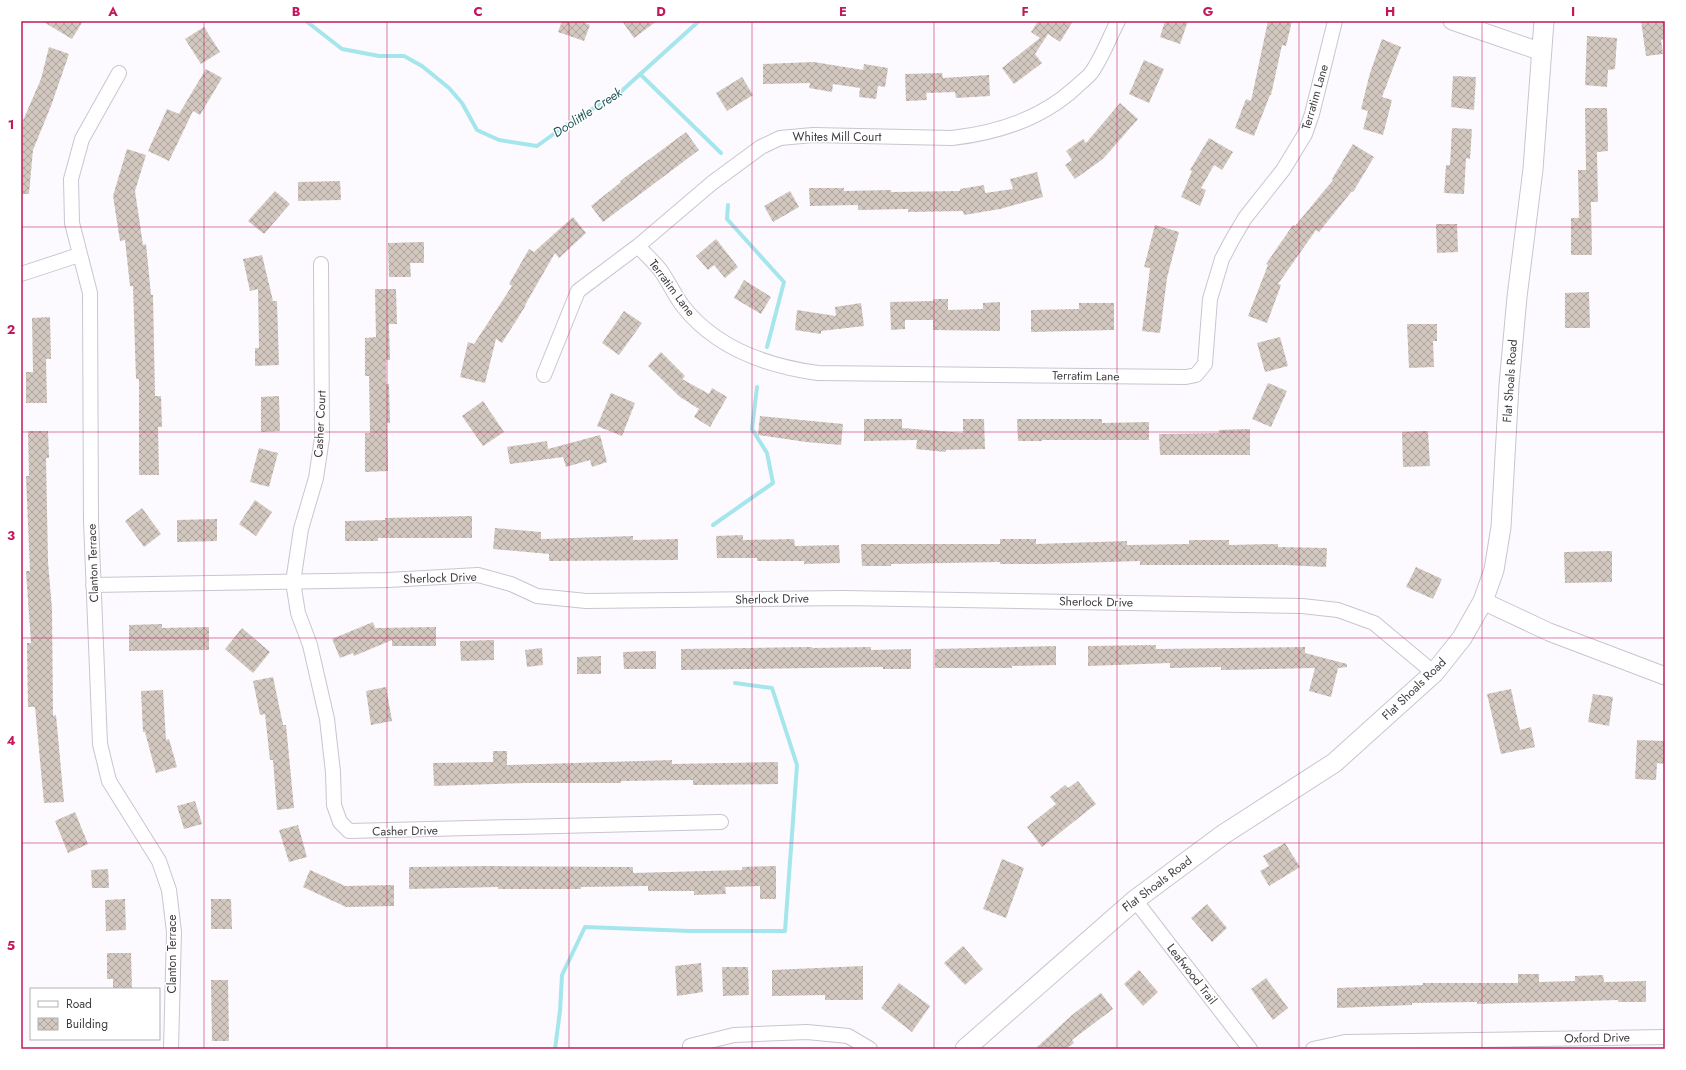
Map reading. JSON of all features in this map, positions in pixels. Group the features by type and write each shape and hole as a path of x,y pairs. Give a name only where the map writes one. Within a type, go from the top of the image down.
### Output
{"main road":[{"name":"Flat Shoals Road","path":"965,1049 1135,900 1224,834 1334,763 1434,672 1462,638 1483,601 1494,570 1501,527 1509,385 1517,297 1533,169 1544,21"}],"street":[{"name":"Whites Mill Court","path":"544,375 578,291 638,246 712,183 761,147 780,138 813,135 952,138 994,131 1033,116 1068,94 1091,73 1118,21"},
{"name":"Terratim Lane","path":"638,246 660,270 682,305 712,334 748,356 788,369 818,373 1186,377 1196,375 1205,364 1210,299 1222,259 1245,218 1283,170 1305,134 1312,114 1335,21"},
{"path":"1452,21 1542,52"},
{"name":"Clanton Terrace","path":"119,73 82,139 71,179 72,223 90,293 91,520 100,744 110,781 159,861 169,890 174,932 171,1049"},
{"path":"21,274 79,255"},
{"name":"Casher Court","path":"294,582 301,529 316,478 322,438 321,264"},
{"name":"Sherlock Drive","path":"93,585 388,580 478,575 511,584 537,596 586,601 843,598 1302,606 1338,610 1374,623 1434,672"},
{"name":"Casher Drive","path":"294,582 298,613 310,645 327,719 333,772 334,805 340,822 349,831 721,822"},
{"path":"1483,601 1549,632 1665,676"},
{"name":"Leafwood Trail","path":"1135,900 1250,1049"},
{"path":"690,1046 734,1035 808,1032 848,1036 870,1049"},
{"name":"Oxford Drive","path":"1313,1049 1345,1042 1414,1045 1665,1037"}],"building":[{"path":"42,21 83,21 72,39"},
{"path":"562,21 580,21 590,25 584,41 558,32"},
{"path":"622,21 657,21 634,38"},
{"path":"1038,21 1073,21 1060,42 1048,34 1035,54 1042,63 1014,84 1002,68 1040,38 1031,32"},
{"path":"1165,21 1188,21 1180,44 1160,37"},
{"path":"1268,21 1292,21 1286,46 1282,45 1271,95 1254,136 1235,128 1246,99 1251,101"},
{"path":"1641,21 1665,21 1665,39 1661,40 1663,54 1646,56"},
{"path":"204,27 220,52 201,64 185,39"},
{"path":"1587,36 1617,38 1615,69 1608,70 1607,87 1585,85"},
{"path":"1382,39 1401,47 1382,97 1392,100 1383,135 1363,129 1368,111 1361,109 1370,73"},
{"path":"49,47 69,54 51,106 33,150 29,194 21,194 21,125 41,79"},
{"path":"1144,60 1164,69 1149,103 1129,94"},
{"path":"814,62 863,70 864,64 888,68 885,87 878,86 876,99 859,97 860,88 833,84 832,92 809,88 810,83 763,84 763,64"},
{"path":"206,69 222,78 200,115 193,111 169,161 148,151 167,109 179,114"},
{"path":"942,73 943,78 989,75 990,96 956,98 955,92 926,93 927,100 906,101 905,74"},
{"path":"1453,76 1476,77 1474,110 1451,107"},
{"path":"742,77 753,95 727,111 716,93"},
{"path":"1120,103 1138,119 1103,159 1075,179 1065,165 1072,160 1066,151 1083,139 1086,143"},
{"path":"1585,108 1607,108 1608,151 1597,152 1598,202 1591,202 1592,255 1571,255 1571,218 1579,218 1578,170 1586,170"},
{"path":"1452,128 1472,129 1470,159 1466,158 1464,194 1444,193 1446,165 1450,165"},
{"path":"686,132 699,150 603,222 591,206 621,182 620,181"},
{"path":"1209,138 1233,152 1222,170 1214,165 1201,188 1206,190 1200,206 1181,197 1192,171 1190,170"},
{"path":"1353,144 1374,157 1353,192 1352,191 1319,232 1316,230 1278,284 1281,285 1267,323 1248,316 1268,265 1266,264 1293,225 1295,226 1333,180 1332,179"},
{"path":"127,149 146,155 135,191 143,245 146,244 151,295 153,295 155,396 161,396 162,427 158,427 159,475 139,475 139,379 136,379 133,286 130,286 125,240 120,241 113,196"},
{"path":"1037,172 1043,197 1000,209 964,215 963,211 908,212 908,209 858,210 858,205 810,206 809,188 844,188 844,191 891,190 891,192 960,191 960,189 984,185 985,193 1013,189 1010,179"},
{"path":"340,181 341,200 298,201 298,182"},
{"path":"275,191 290,204 264,234 248,221"},
{"path":"790,191 799,207 773,222 764,206"},
{"path":"573,217 586,233 559,258 555,253 526,305 502,343 496,339 485,383 460,377 468,342 474,344 512,286 509,284 529,249 534,252"},
{"path":"1436,224 1457,224 1458,252 1437,253"},
{"path":"1155,225 1179,232 1167,278 1160,333 1142,331 1150,268 1144,267"},
{"path":"716,239 738,267 725,278 714,265 708,270 696,256"},
{"path":"424,242 424,263 410,263 411,277 389,277 388,243"},
{"path":"262,255 273,301 277,301 279,365 255,366 255,348 259,348 258,289 250,291 243,259"},
{"path":"744,280 771,297 761,314 734,298"},
{"path":"375,289 396,289 397,324 389,324 390,360 386,360 386,384 389,384 390,423 387,423 388,471 365,472 365,433 370,433 369,376 365,376 365,338 376,337"},
{"path":"1589,292 1590,328 1565,328 1565,293"},
{"path":"933,299 948,299 948,310 983,309 983,303 1000,302 1000,331 933,330 933,320 905,320 905,329 891,330 890,302 933,301"},
{"path":"861,303 864,326 821,331 821,334 795,330 797,310 836,316 835,307"},
{"path":"1079,303 1114,303 1114,330 1031,332 1031,310 1079,309"},
{"path":"624,311 642,323 619,355 602,343"},
{"path":"50,317 51,359 46,359 47,403 26,403 26,372 33,372 32,318"},
{"path":"1407,324 1437,324 1437,341 1433,341 1434,367 1409,368"},
{"path":"1280,337 1288,366 1265,372 1257,343"},
{"path":"661,352 685,376 682,379 709,394 712,388 727,397 710,427 694,417 699,409 680,397 648,366"},
{"path":"1268,383 1287,391 1271,427 1252,419"},
{"path":"611,393 635,403 622,436 597,426"},
{"path":"279,396 280,431 261,432 261,397"},
{"path":"483,401 504,432 483,446 462,416"},
{"path":"760,416 843,424 841,445 806,442 758,435"},
{"path":"864,419 902,419 902,428 963,433 963,419 984,419 985,449 946,450 946,452 916,449 917,440 864,441"},
{"path":"1017,419 1102,419 1102,423 1149,422 1149,440 1018,441"},
{"path":"1250,429 1250,455 1160,455 1159,434 1219,433 1219,430"},
{"path":"28,431 48,431 49,458 46,458 48,562 52,609 53,716 56,715 64,802 44,803 35,707 28,707 27,643 31,643 26,571 30,571 26,476 29,476"},
{"path":"1428,431 1430,466 1403,467 1402,432"},
{"path":"600,435 607,462 592,467 590,460 566,467 563,457 510,464 507,447 547,441 548,449"},
{"path":"259,448 278,453 269,487 250,482"},
{"path":"255,500 272,512 256,536 239,524"},
{"path":"142,508 161,534 144,547 125,521"},
{"path":"472,516 472,538 378,538 378,541 345,541 345,521 385,520 385,518"},
{"path":"217,519 217,541 177,542 177,520"},
{"path":"495,528 541,532 541,539 633,536 633,540 678,539 678,560 549,561 549,554 493,549"},
{"path":"743,535 743,540 794,539 795,546 839,545 840,563 804,564 804,561 757,561 757,558 717,558 716,536"},
{"path":"1000,539 1036,539 1036,544 1127,541 1127,545 1189,544 1189,540 1229,540 1229,545 1278,544 1278,547 1327,548 1326,567 1286,565 1140,565 1140,561 1044,564 1000,564 1000,562 862,566 861,544 1000,544"},
{"path":"1612,551 1612,582 1565,583 1564,552"},
{"path":"1416,567 1442,579 1433,599 1406,587"},
{"path":"373,622 375,628 436,627 436,646 392,646 392,640 354,656 353,653 340,658 332,639"},
{"path":"162,624 162,628 209,627 209,650 129,651 129,625"},
{"path":"242,628 270,652 253,673 225,649"},
{"path":"494,640 494,660 461,661 460,641"},
{"path":"1156,645 1156,649 1305,647 1305,653 1347,664 1347,667 1338,668 1331,697 1309,691 1315,668 1221,670 1221,667 1170,668 1170,663 1088,666 1088,646"},
{"path":"1056,646 1056,665 1012,666 1012,668 935,668 935,649"},
{"path":"871,647 871,650 911,649 911,669 883,669 883,667 681,670 681,649"},
{"path":"542,648 543,665 527,667 525,650"},
{"path":"656,651 656,669 624,669 623,652"},
{"path":"601,656 601,674 577,674 577,657"},
{"path":"273,677 283,725 286,725 294,808 277,810 273,760 270,760 265,714 260,715 253,681"},
{"path":"386,687 392,721 371,725 366,691"},
{"path":"1511,689 1520,730 1531,727 1535,747 1501,754 1487,694"},
{"path":"163,690 166,740 169,739 177,767 156,773 145,732 143,732 141,691"},
{"path":"1593,694 1613,697 1609,726 1588,722"},
{"path":"1637,740 1665,741 1665,764 1657,763 1656,780 1635,779"},
{"path":"493,751 507,751 507,765 672,760 672,764 778,762 778,784 693,785 693,780 621,781 621,783 527,783 434,786 433,763 493,762"},
{"path":"1078,781 1096,804 1042,847 1027,827 1056,804 1050,797 1065,785 1068,788"},
{"path":"195,801 202,824 184,829 177,806"},
{"path":"75,812 88,844 68,853 55,821"},
{"path":"298,825 307,857 289,862 279,830"},
{"path":"1285,843 1300,867 1269,886 1260,871 1269,866 1263,856"},
{"path":"1002,859 1024,868 1006,918 983,909"},
{"path":"776,866 776,899 760,899 760,886 725,887 726,894 694,895 694,891 648,891 648,886 581,887 581,889 498,889 498,887 409,889 409,867 633,867 633,873 742,870 742,867"},
{"path":"108,869 109,888 92,888 91,870"},
{"path":"310,870 345,886 394,885 394,906 346,907 303,887"},
{"path":"125,899 126,930 106,931 105,900"},
{"path":"211,899 231,899 232,929 211,929"},
{"path":"1207,904 1227,928 1212,942 1191,918"},
{"path":"963,946 983,969 965,985 944,963"},
{"path":"107,953 131,953 132,988 113,988 113,979 107,979"},
{"path":"701,963 703,992 677,996 675,966"},
{"path":"863,966 863,1000 825,1000 825,995 772,996 772,970"},
{"path":"722,967 748,967 749,995 723,996"},
{"path":"1139,970 1158,992 1143,1006 1124,984"},
{"path":"1518,974 1539,974 1539,982 1575,981 1575,976 1603,975 1604,982 1646,981 1646,1002 1618,1002 1618,1000 1477,1004 1477,1002 1412,1003 1412,1005 1337,1008 1337,988 1423,985 1423,983 1518,983"},
{"path":"1266,978 1288,1008 1273,1020 1251,989"},
{"path":"211,980 228,980 229,1041 212,1041"},
{"path":"899,983 930,1006 912,1032 881,1008"},
{"path":"1101,993 1113,1009 1072,1040 1074,1043 1066,1049 1035,1049 1072,1015"}],"waterway":[{"name":"Doolittle Creek","path":"306,21 342,49 379,56 404,56 422,66 449,88 462,103 477,130 499,140 537,146 576,118 616,96 699,21"},
{"path":"640,74 721,153"},
{"path":"728,205 727,219 784,282 767,347"},
{"path":"713,525 773,483 767,453 752,429 757,387"},
{"path":"555,1049 560,1011 562,975 585,927 690,931 785,931 797,765 772,688 735,683"}]}
